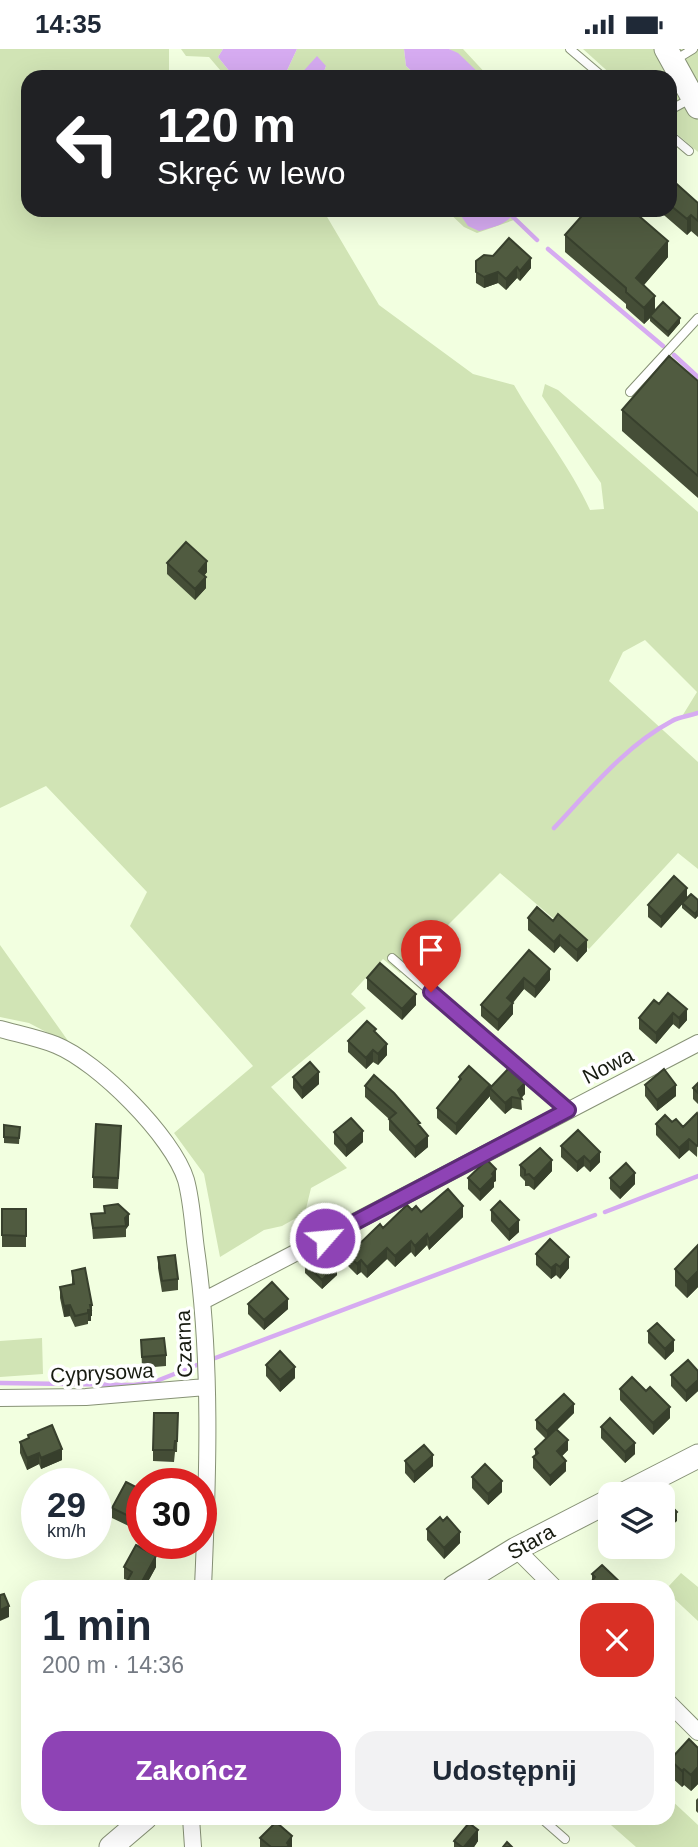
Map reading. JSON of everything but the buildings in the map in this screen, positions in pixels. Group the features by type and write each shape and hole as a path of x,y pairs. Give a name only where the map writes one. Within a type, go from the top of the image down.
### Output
{"street":[{"path":"669,55 695,102"},
{"name":"Czarna","path":"0,1029 57,1046 105,1076 168,1147 186,1179 203,1301 206,1387 203,1580"},
{"name":"Nowa","path":"203,1301 698,1043"},
{"name":"Cyprysowa","path":"0,1398 86,1397 206,1387"},
{"path":"647,1482 698,1456"},
{"name":"Stara","path":"465,1580 516,1549 598,1507"},
{"path":"516,1549 547,1580"},
{"path":"675,1709 698,1732"},
{"path":"111,1847 137,1825"},
{"path":"191,1825 193,1847"}],"lane":[{"path":"570,49 595,70"},
{"path":"669,55 693,49"},
{"path":"677,108 695,102"},
{"path":"677,141 689,151"},
{"path":"630,392 698,318"},
{"path":"392,958 568,1110"},
{"path":"549,1825 565,1839"}],"green space":[{"path":"0,49 169,49 169,70 21,70 21,217 327,217 379,305 473,374 514,385 590,510 604,509 601,483 542,396 545,384 558,390 698,512 698,715 681,718 697,692 645,640 623,652 609,681 698,762 698,869 678,853 589,949 500,873 400,973 383,959 351,994 366,1008 271,1087 347,1168 311,1188 305,1213 282,1226 264,1230 220,1257 204,1174 174,1133 253,1066 130,926 147,892 46,786 0,808"},
{"path":"181,49 223,49 218,57 228,70 220,70 209,57 186,56"},
{"path":"297,49 404,49 406,66 410,70 325,70 326,66 316,70 287,70"},
{"path":"449,49 463,49 482,70 473,70"},
{"path":"583,49 698,49 698,152 677,134 677,70 606,70"},
{"path":"453,217 515,217 514,220 477,233 464,227"},
{"path":"0,945 71,1045 29,1023 0,1017"},
{"path":"42,1338 43,1374 0,1377 0,1341"},
{"path":"681,1573 698,1587 698,1621 675,1600 674,1580"},
{"path":"675,1804 698,1825 698,1847 636,1847 611,1825 675,1825"}],"shaded area":[{"path":"223,49 297,49 287,70 228,70 218,57"},
{"path":"404,49 449,49 458,53 476,70 410,70 406,66"},
{"path":"317,56 326,66 325,70 304,70"},
{"path":"462,217 511,217 505,222 479,231 468,226"}],"waterway":[{"path":"513,217 537,240"},
{"path":"548,249 663,346"},
{"path":"674,355 698,377"},
{"path":"554,828 609,770 639,743 672,721 698,713"},
{"path":"605,1212 698,1176"},
{"path":"210,1360 595,1215"},
{"path":"0,1383 134,1385 154,1382 202,1363"}],"route":[{"path":"325,1238 568,1110 431,992"}]}
